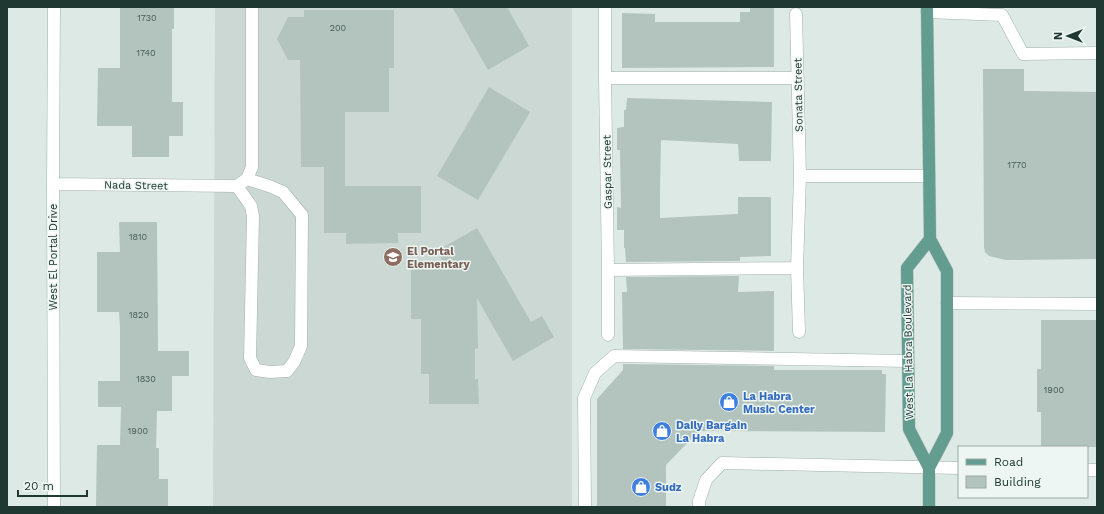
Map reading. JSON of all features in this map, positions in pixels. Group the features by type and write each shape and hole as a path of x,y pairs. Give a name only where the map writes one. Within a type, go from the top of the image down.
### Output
{"main road":[{"name":"West La Habra Boulevard","path":"927,9 930,238 947,271 947,433 929,468"},
{"name":"West La Habra Boulevard","path":"929,507 929,468 909,429 907,268 930,238"}],"street":[{"name":"West El Portal Drive","path":"54,7 54,507"},
{"path":"242,182 252,167 252,7"},
{"name":"Gaspar Street","path":"605,7 608,335"},
{"path":"927,9 1004,11 1023,54 1097,53"},
{"name":"Sonata Street","path":"796,14 800,176 797,268 799,332"},
{"path":"605,78 798,78"},
{"path":"800,176 929,176"},
{"name":"Nada Street","path":"53,184 220,186 242,182 269,186 283,192 302,215 301,346 294,362 287,371 270,372 256,370 250,358 253,216 242,182"},
{"path":"608,270 797,268"},
{"path":"947,303 1097,304"},
{"path":"585,507 584,398 595,373 614,356 908,361"},
{"path":"699,507 699,501 706,480 722,463 958,468"}],"shaded area":[{"name":"El Portal Elementary","path":"215,7 572,7 572,507 213,507"}],"building":[{"path":"120,7 174,7 174,29 172,29 172,102 183,102 183,136 169,136 169,157 132,157 132,126 97,126 98,68 120,68"},
{"path":"452,7 507,7 529,46 488,70"},
{"path":"750,8 774,8 774,67 622,68 622,13 655,14 655,22 740,22 740,12 750,12"},
{"path":"304,10 394,10 394,68 389,68 389,112 345,112 345,186 421,186 421,233 398,233 398,243 346,244 346,233 324,233 324,167 301,167 300,60 288,60 277,39 288,17 304,17"},
{"path":"983,69 1024,69 1024,91 1097,92 1097,259 1006,260 989,256 985,252"},
{"path":"489,87 530,112 478,200 437,176"},
{"path":"627,98 772,102 771,161 739,161 738,144 661,140 660,191 660,218 738,214 738,197 771,197 771,256 740,257 740,261 626,262 624,230 617,230 617,207 621,208 620,150 617,150 617,128 624,127 624,110 626,110"},
{"path":"119,222 157,222 158,351 189,351 189,376 172,376 172,411 157,411 156,448 159,448 159,479 168,479 168,507 96,506 97,445 120,445 121,407 98,407 98,381 120,381 120,326 119,312 97,312 97,252 120,252"},
{"path":"477,228 531,322 542,316 554,337 513,361 477,298 478,348 475,349 475,379 478,379 479,404 429,404 429,374 421,374 421,319 411,319 411,269 447,269 437,251"},
{"path":"739,276 738,292 774,291 774,351 623,349 622,292 627,292 626,277"},
{"path":"1041,320 1097,320 1097,447 1041,446 1041,412 1037,412 1037,369 1041,369"},
{"path":"623,364 774,366 774,370 882,370 882,374 886,374 885,432 699,431 666,465 666,507 597,507 597,399 623,370"}],"place":[{"name":"El Portal Elementary","path":"393,257"},
{"name":"La Habra Music Center","path":"729,402"},
{"name":"Daily Bargain La Habra","path":"662,431"},
{"name":"Sudz","path":"641,487"}]}
